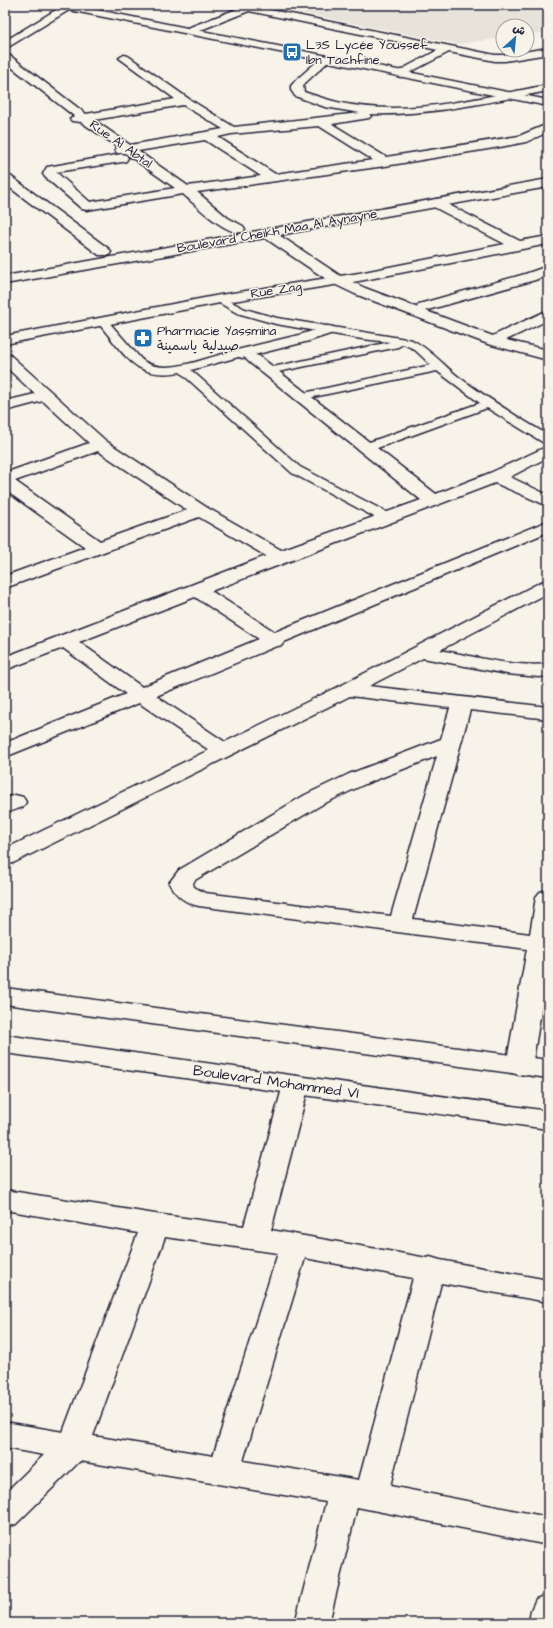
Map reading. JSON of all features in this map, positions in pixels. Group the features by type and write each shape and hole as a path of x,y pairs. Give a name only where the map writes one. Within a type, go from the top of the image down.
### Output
{"street":[{"path":"232,5 251,7 447,49 499,58 548,51"},
{"path":"5,46 66,6 548,103"},
{"path":"189,31 251,7"},
{"path":"401,74 447,49"},
{"name":"Rue Al Abtal","path":"5,57 84,118 121,153 182,204"},
{"path":"124,58 185,101 228,127 229,131"},
{"path":"326,59 300,82 297,86 299,94 339,106 373,111 394,112"},
{"name":"Rue Al Abtal","path":"5,69 68,120 121,153 186,190 223,221 238,229"},
{"path":"87,206 49,174 51,170 121,153 229,131 321,122 433,108 548,88"},
{"path":"68,120 185,101"},
{"path":"321,122 385,162"},
{"path":"52,213 169,192 385,162 522,139 548,128"},
{"path":"208,136 273,178"},
{"name":"Boulevard Cheikh Maa Al Aynayne","path":"5,270 548,174"},
{"path":"5,178 104,252"},
{"name":"Boulevard Cheikh Maa Al Aynayne","path":"5,280 275,234 548,183"},
{"path":"437,203 519,246"},
{"path":"275,234 306,248 395,295 499,338 548,346"},
{"path":"275,234 337,280 380,300 548,354"},
{"name":"Rue Zag","path":"5,340 220,299 337,280 519,246 544,243"},
{"path":"424,307 530,277 548,270"},
{"path":"499,338 548,314"},
{"path":"248,356 328,330"},
{"path":"248,356 434,501"},
{"path":"5,358 100,445 200,510 280,557"},
{"path":"5,406 45,396"},
{"path":"5,480 100,445"},
{"path":"5,664 280,557 434,501 496,476 548,451"},
{"path":"496,476 548,501"},
{"path":"5,480 98,548"},
{"path":"5,582 200,510"},
{"path":"5,751 275,641 548,526"},
{"path":"5,858 347,690 548,586"},
{"path":"197,590 275,641"},
{"path":"65,641 142,696 224,750"},
{"path":"422,652 524,670 548,670"},
{"path":"347,690 548,713"},
{"path":"400,926 462,703"},
{"path":"451,743 377,770 313,800 196,869 187,875 181,883 185,891 199,898 400,926 540,943"},
{"path":"519,1066 548,897"},
{"path":"5,996 548,1069"},
{"name":"Boulevard Mohammed VI","path":"5,1044 548,1120"},
{"path":"255,1238 296,1085"},
{"path":"7,1206 295,1244 548,1291"},
{"path":"5,1514 73,1447 155,1225"},
{"path":"224,1472 295,1244"},
{"path":"312,1623 358,1494 430,1268"},
{"path":"5,1435 358,1494 548,1531"},
{"path":"546,1623 548,1610"}],"lane":[{"path":"220,299 253,316 362,336 408,342 418,347 439,367 488,404 548,440"},
{"path":"103,322 144,366 153,371 171,371 248,356"},
{"path":"268,371 408,342"},
{"path":"299,397 439,367"},
{"path":"183,368 296,470 387,518"},
{"path":"365,448 488,404"}],"shaded area":[{"path":"299,5 548,5 548,32 535,34 535,18 495,18 495,39 458,44 286,10"}],"place":[{"name":"L3S Lycée Youssef Ibn Tachfine","path":"292,52"},
{"name":"Pharmacie Yassmina صيدلية ياسمينة","path":"143,338"}]}
